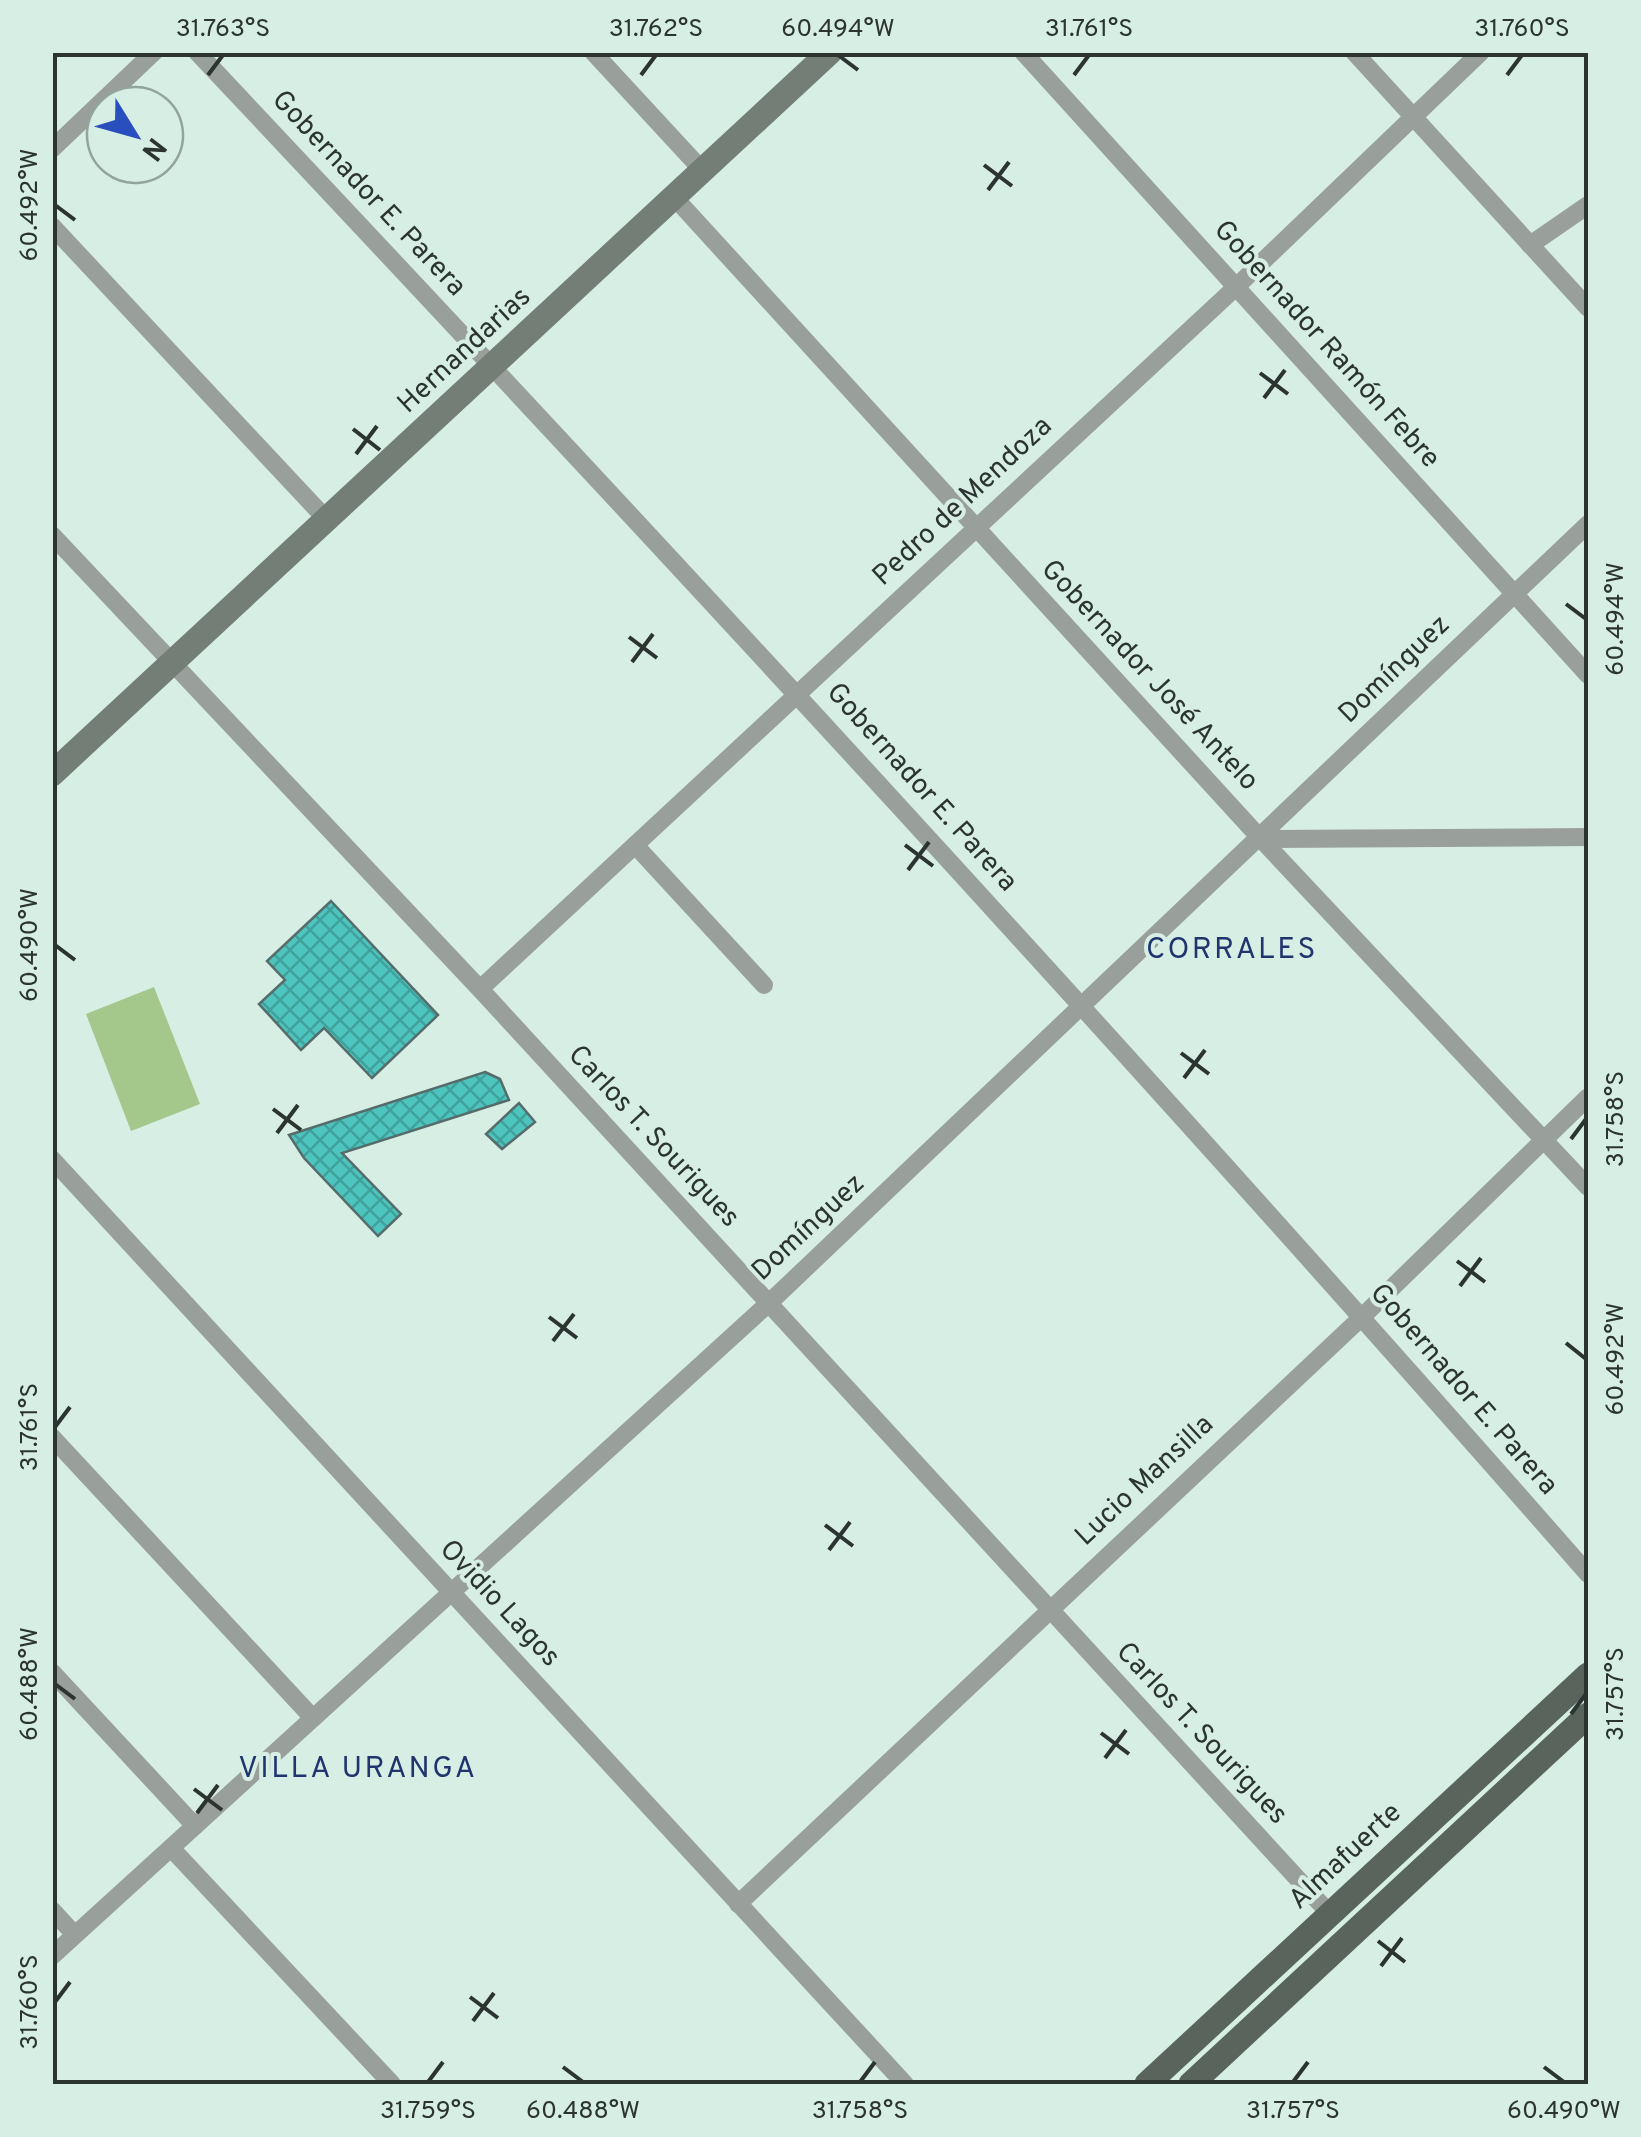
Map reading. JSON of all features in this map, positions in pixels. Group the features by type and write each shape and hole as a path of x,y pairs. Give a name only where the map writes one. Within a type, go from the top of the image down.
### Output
{"main road":[{"name":"Almafuerte","path":"1147,2084 1588,1675"},
{"path":"1191,2084 1588,1714"}],"street":[{"path":"52,149 154,52"},
{"name":"Gobernador E. Parera","path":"196,52 798,692 1362,1316 1588,1574"},
{"path":"593,52 702,170"},
{"name":"Hernandarias","path":"52,774 830,52"},
{"name":"Gobernador Ramón Febre","path":"1022,52 1588,675"},
{"path":"1354,52 1588,308"},
{"name":"Pedro de Mendoza","path":"480,989 1236,288 1480,52"},
{"name":"Gobernador José Antelo","path":"674,197 1261,838 1588,1186"},
{"path":"1530,245 1588,204"},
{"path":"52,226 327,520"},
{"name":"Domínguez","path":"52,1956 769,1304 1588,524"},
{"name":"Carlos T. Sourigues","path":"52,535 480,989 1330,1914"},
{"path":"1261,838 1588,838"},
{"path":"634,845 764,985"},
{"name":"Lucio Mansilla","path":"738,1904 1588,1098"},
{"name":"Ovidio Lagos","path":"52,1159 906,2084"},
{"path":"52,1437 313,1718"},
{"path":"52,1672 196,1826"},
{"path":"171,1848 392,2084"},
{"path":"52,1910 75,1935"}],"green space":[{"path":"154,987 200,1104 131,1131 86,1014"}],"building":[{"path":"331,901 438,1015 372,1078 324,1028 301,1050 259,1004 285,980 267,961"},
{"path":"485,1072 500,1079 509,1100 342,1153 401,1214 378,1236 304,1158 289,1135"},
{"path":"519,1103 535,1122 502,1149 486,1134"}],"district":[{"name":"CORRALES","path":"1232,950"},
{"name":"VILLA URANGA","path":"358,1769"}]}
